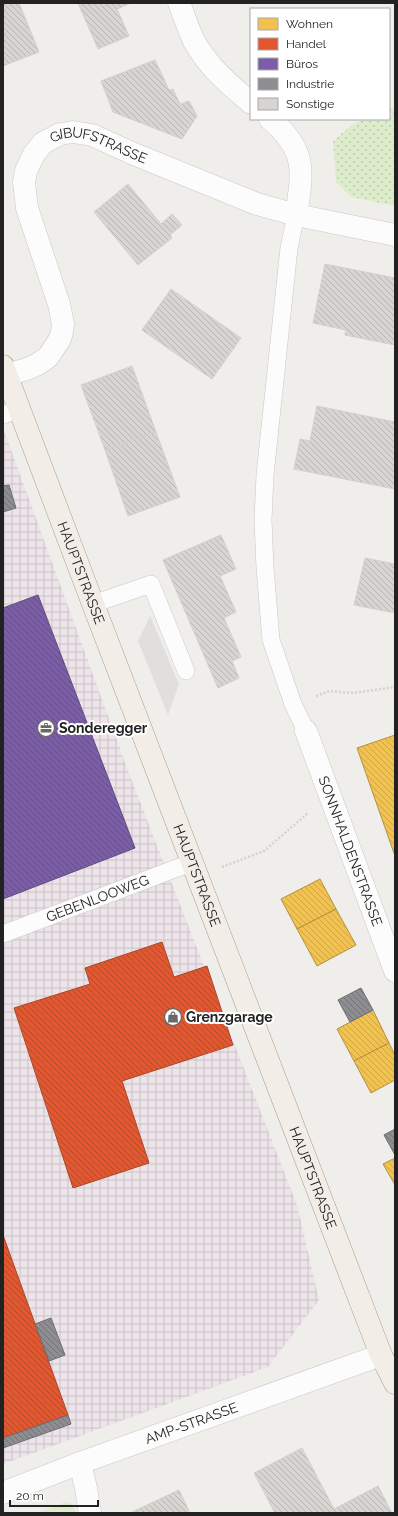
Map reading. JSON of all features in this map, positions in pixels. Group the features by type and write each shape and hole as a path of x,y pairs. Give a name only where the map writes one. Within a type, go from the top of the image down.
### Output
{"main road":[{"name":"HAUPTSTRASSE","path":"5,370 11,412 93,604 193,862 380,1355 395,1383"}],"street":[{"path":"179,3 194,40 206,60 224,80 250,102"},
{"path":"271,120 290,137 299,156 301,166 301,186 296,215"},
{"name":"GIBUFSTRASSE","path":"5,370 27,369 38,364 48,357 55,348 62,332 62,315 27,208 25,192 25,176 29,162 39,148 50,138 60,134 72,132 92,136 257,204 296,215 395,235"},
{"name":"SONNHALDENSTRASSE","path":"306,731 395,971"},
{"name":"AMP-STRASSE","path":"3,1493 80,1463 380,1355"},
{"path":"80,1463 90,1513"}],"lane":[{"path":"296,215 289,248 265,474 263,520 271,640 293,704 306,731"},
{"path":"93,604 151,584 186,670"},
{"name":"GEBENLOOWEG","path":"3,934 193,862"}],"path":[{"path":"293,704 330,691 353,693 395,687"},
{"path":"193,862 220,867 264,852 329,795"}],"shaded area":[{"path":"3,428 130,776 297,1205 319,1300 268,1367 3,1464"},
{"path":"150,616 179,684 168,715 138,641"}],"green space":[{"path":"395,107 395,206 351,197 336,182 333,142 352,125 363,120 390,120 390,109"},
{"path":"66,1502 71,1503 77,1513 36,1513"}],"building: Wohnen":[{"path":"395,735 395,856 357,748"},
{"path":"320,879 336,909 297,929 281,899"},
{"path":"336,909 356,945 317,966 297,929"},
{"path":"373,1010 389,1043 354,1061 337,1029"},
{"path":"389,1043 395,1055 395,1080 371,1093 354,1061"},
{"path":"395,1158 395,1185 383,1164"}],"building: Handel":[{"path":"162,942 174,977 207,966 233,1045 122,1081 149,1163 73,1188 14,1008 90,984 85,968"},
{"path":"3,1235 68,1415 3,1438"}],"building: Büros":[{"name":"Sonderegger","path":"38,595 135,848 3,899 3,608"}],"building: Industrie":[{"path":"9,485 16,508 3,512 3,486"},
{"path":"361,988 373,1010 350,1022 338,1000"},
{"path":"395,1129 395,1155 384,1135"},
{"path":"51,1318 65,1355 49,1361 35,1324"},
{"path":"68,1415 71,1424 3,1448 3,1438"}],"building: Sonstige":[{"path":"3,3 19,3 39,52 3,66"},
{"path":"78,3 131,3 117,9 129,36 98,49"},
{"path":"155,60 169,90 173,89 180,104 189,101 197,116 182,139 113,112 101,81"},
{"path":"128,184 161,224 172,214 182,225 170,235 172,238 138,265 94,212"},
{"path":"325,264 395,278 395,345 345,335 346,330 313,323"},
{"path":"171,289 241,338 212,379 142,330"},
{"path":"132,366 156,432 105,450 81,385"},
{"path":"317,406 395,422 395,489 294,469 300,439 310,441"},
{"path":"156,432 180,497 128,516 105,450"},
{"path":"221,535 236,569 220,576 236,612 224,618 241,657 232,661 239,678 218,688 163,560"},
{"path":"365,558 395,564 395,613 354,605"},
{"path":"302,1448 334,1509 378,1486 392,1513 275,1513 254,1473"},
{"path":"179,1490 190,1513 130,1513"}],"place":[{"name":"Sonderegger","path":"46,728"},
{"name":"Grenzgarage","path":"173,1017"}]}
